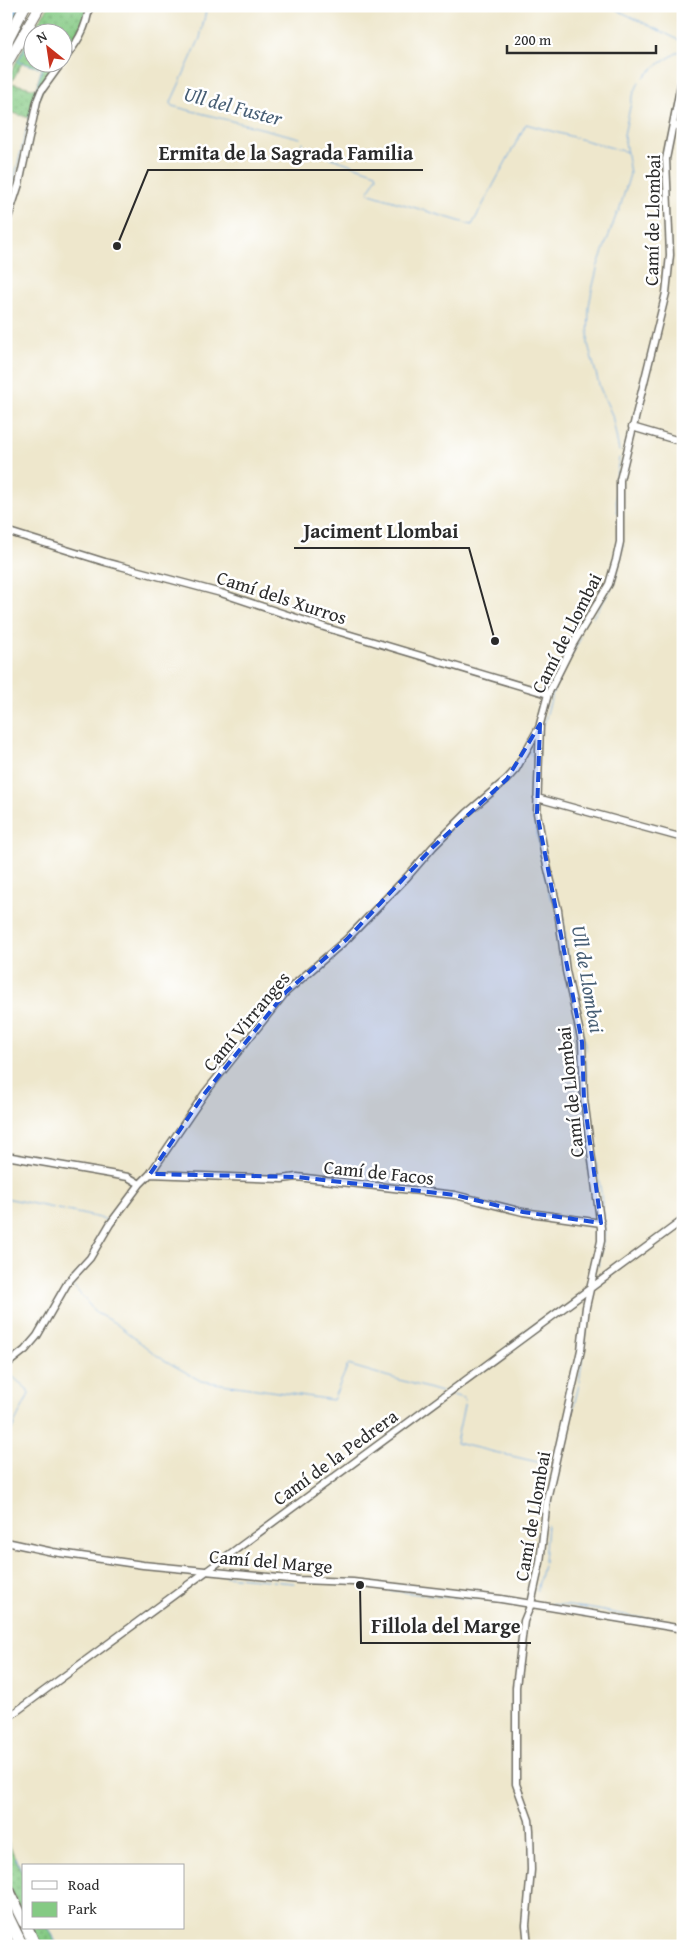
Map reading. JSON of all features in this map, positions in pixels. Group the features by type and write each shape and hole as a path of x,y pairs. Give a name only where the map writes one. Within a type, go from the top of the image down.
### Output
{"highway":[{"path":"6,1886 22,1918"},
{"path":"6,1913 22,1946"},
{"path":"28,1930 35,1946"}],"main road":[{"path":"6,43 25,6"},
{"path":"6,65 40,6"}],"street":[{"path":"72,48 82,34 89,7"},
{"path":"6,224 19,184 37,101 56,72"},
{"name":"Camí de Llombai","path":"528,1946 526,1925 531,1870 530,1830 529,1820 516,1784 516,1687 524,1621 531,1604 540,1563 547,1499 576,1374 589,1289 601,1241 601,1223 585,1108 582,1042 566,971 558,910 541,837 537,798 540,724 548,694 573,644 613,574 620,542 620,480 666,293 670,255 666,160 683,74"},
{"path":"673,125 683,127"},
{"path":"632,427 683,442"},
{"name":"Camí dels Xurros","path":"6,531 105,562 221,593 328,628 548,694"},
{"name":"Camí Virranges","path":"6,1365 37,1336 68,1282 90,1258 110,1224 140,1184 150,1174 204,1093 286,992 347,939 467,813 507,779 516,769 540,724"},
{"path":"537,798 683,838"},
{"path":"6,1156 128,1177 140,1184"},
{"name":"Camí de Facos","path":"150,1174 282,1179 297,1177 454,1195 523,1212 601,1223"},
{"name":"Camí de la Pedrera","path":"6,1719 683,1220"},
{"name":"Camí del Marge","path":"6,1542 53,1552 143,1565 298,1580 353,1582 531,1604 683,1629"}],"highlighted area":[{"path":"540,724 537,813 582,1042 584,1099 601,1223 523,1212 455,1195 297,1177 150,1174 205,1093 286,992 347,939 433,847 507,779"}],"green space":[{"path":"6,6 22,6 6,38"},
{"path":"49,6 87,6 84,28 72,46 72,22 38,22"},
{"path":"22,51 22,63 11,83 36,89 41,72 54,72 46,81 30,118 6,111 6,82"},
{"path":"6,1838 22,1873 22,1912 6,1880"},
{"path":"30,1930 50,1930 57,1946 38,1946"}],"waterway":[{"name":"Ull del Fuster","path":"207,6 200,38 171,102 172,106 300,138"},
{"name":"Ull de Llombai","path":"617,6 617,10 683,42"},
{"path":"6,28 17,7"},
{"name":"Ull de Llombai","path":"644,77 656,66 683,49"},
{"path":"22,54 18,62 22,63"},
{"path":"6,211 41,72"},
{"name":"Ull de Llombai","path":"619,211 630,174 624,135 632,98 639,82"},
{"name":"Ull del Fuster","path":"303,142 302,148 376,173 377,176 368,192 370,194 472,225 526,124 627,152"},
{"name":"Ull de Llombai","path":"617,213 598,265 592,290 589,306 588,344 600,388 612,415 619,451"},
{"name":"Ull de Llombai","path":"617,512 615,484 619,458"},
{"name":"Ull de Llombai","path":"614,585 623,544"},
{"name":"Ull de Llombai","path":"593,617 612,588"},
{"name":"Ull de Llombai","path":"571,656 581,637"},
{"name":"Ull de Llombai","path":"544,724 554,688"},
{"name":"Ull de Llombai","path":"536,740 529,753 535,757 534,814 542,863 551,900"},
{"name":"Ull de Llombai","path":"562,912 572,985"},
{"name":"Ull de Llombai","path":"579,1016 586,1050"},
{"name":"Ull de Llombai","path":"586,1058 587,1097"},
{"name":"Ull de Llombai","path":"593,1145 601,1193"},
{"name":"Ull de Llombai","path":"598,1266 605,1231 601,1195"},
{"path":"6,1198 105,1219 106,1224 101,1233"},
{"path":"71,1283 96,1313 115,1323 159,1357 201,1381 333,1400 348,1365 441,1392"},
{"name":"Ull de Llombai","path":"579,1382 589,1311"},
{"path":"6,1346 16,1353"},
{"path":"6,1371 27,1389 29,1394 6,1441"},
{"name":"Ull de Llombai","path":"567,1433 579,1385"},
{"path":"452,1395 464,1398 465,1401 456,1443 550,1465"},
{"name":"Ull de Llombai","path":"550,1503 565,1438"},
{"name":"Ull de Llombai","path":"544,1562 547,1525"},
{"path":"10,1547 31,1550"},
{"path":"121,1565 155,1569"},
{"name":"Ull de Llombai","path":"537,1591 543,1565"},
{"path":"225,1576 268,1580"},
{"path":"272,1581 294,1583"},
{"path":"382,1589 433,1596"},
{"path":"436,1596 478,1599"},
{"path":"512,1604 527,1606"},
{"name":"Ull de Llombai","path":"551,1604 587,1608 668,1623"},
{"path":"15,1857 22,1870"},
{"path":"50,1930 58,1946"}],"place":[{"name":"Ermita de la Sagrada Familia","path":"117,246"},
{"name":"Jaciment Llombai","path":"495,641"},
{"name":"Fillola del Marge","path":"360,1585"}]}
